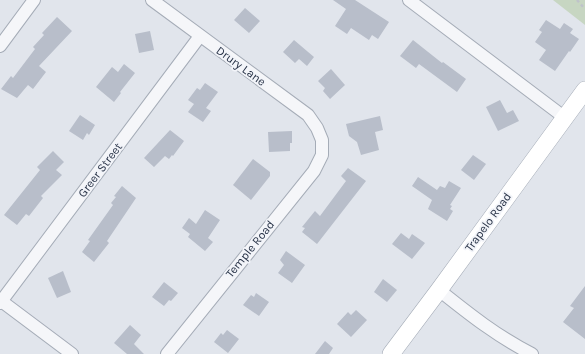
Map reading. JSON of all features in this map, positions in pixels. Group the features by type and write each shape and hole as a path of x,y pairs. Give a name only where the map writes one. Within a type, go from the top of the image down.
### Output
{"main road":[{"name":"Trapelo Road","path":"391,354 585,90"}],"street":[{"path":"0,46 34,0"},
{"name":"Drury Lane","path":"152,0 308,115 317,128 322,140"},
{"path":"409,0 564,118"},
{"name":"Greer Street","path":"0,302 200,36"},
{"name":"Temple Road","path":"167,354 314,170 322,155 322,140"},
{"path":"439,290 488,328 532,354"},
{"path":"0,302 72,354"}],"path":[{"path":"577,0 585,8"}],"green space":[{"path":"553,0 585,0 585,25"}],"building":[{"path":"333,0 355,0 389,22 378,39 372,35 369,40 351,28 347,34 335,26 346,9"},
{"path":"245,8 260,21 249,33 234,20"},
{"path":"57,17 72,31 39,66 46,72 33,89 28,85 17,98 1,89 11,76 13,78 35,49 33,47 44,35 42,33"},
{"path":"546,20 560,29 564,23 573,29 570,33 579,39 555,71 539,60 546,50 535,42 542,32 539,30"},
{"path":"150,31 154,50 139,53 135,34"},
{"path":"294,40 314,57 307,66 299,59 295,63 283,52"},
{"path":"413,40 442,63 443,62 466,79 457,92 419,64 416,68 400,56"},
{"path":"124,64 135,73 114,102 96,87 112,67 118,72"},
{"path":"331,69 345,85 330,99 323,91 325,88 318,81"},
{"path":"205,83 218,92 206,108 211,111 203,122 188,112 194,104 188,100 197,88 200,90"},
{"path":"500,100 507,113 513,110 519,121 498,131 486,107"},
{"path":"80,115 95,125 89,135 87,133 83,140 69,131"},
{"path":"380,116 383,130 375,132 379,150 361,155 357,142 349,136 346,124"},
{"path":"170,130 184,141 173,156 172,155 169,159 165,156 154,167 144,158"},
{"path":"292,131 290,151 269,152 268,132"},
{"path":"53,151 64,162 56,170 62,175 41,196 43,198 29,216 26,214 17,225 4,215 40,170 37,167"},
{"path":"473,155 486,164 474,180 461,170"},
{"path":"253,159 270,172 270,176 251,200 233,185"},
{"path":"348,168 366,181 317,244 302,232 305,228 302,227 315,211 320,216 346,181 341,176"},
{"path":"418,177 437,190 440,186 445,188 449,181 461,188 450,205 452,206 450,209 453,211 447,221 428,209 432,200 412,186"},
{"path":"122,186 136,198 107,241 109,243 94,262 82,252 90,241 88,240 113,205 111,203 116,197 114,196"},
{"path":"205,210 220,220 208,238 213,242 205,251 188,237 190,234 182,228 189,218 196,224"},
{"path":"401,233 409,239 412,234 425,243 412,259 392,244"},
{"path":"286,251 305,265 292,283 278,273 284,265 280,260"},
{"path":"63,271 71,292 57,298 48,278"},
{"path":"383,279 397,290 387,302 374,292"},
{"path":"164,282 178,293 164,306 152,297"},
{"path":"585,286 585,339 563,322 574,308 570,306"},
{"path":"256,293 269,302 259,316 243,305 251,295 254,297"},
{"path":"356,310 367,320 351,337 337,324 348,312 351,315"},
{"path":"130,325 141,335 134,344 144,354 127,354 114,343"},
{"path":"227,330 239,339 228,353 214,342 221,333 223,335"},
{"path":"325,341 333,348 329,354 315,354"}]}
